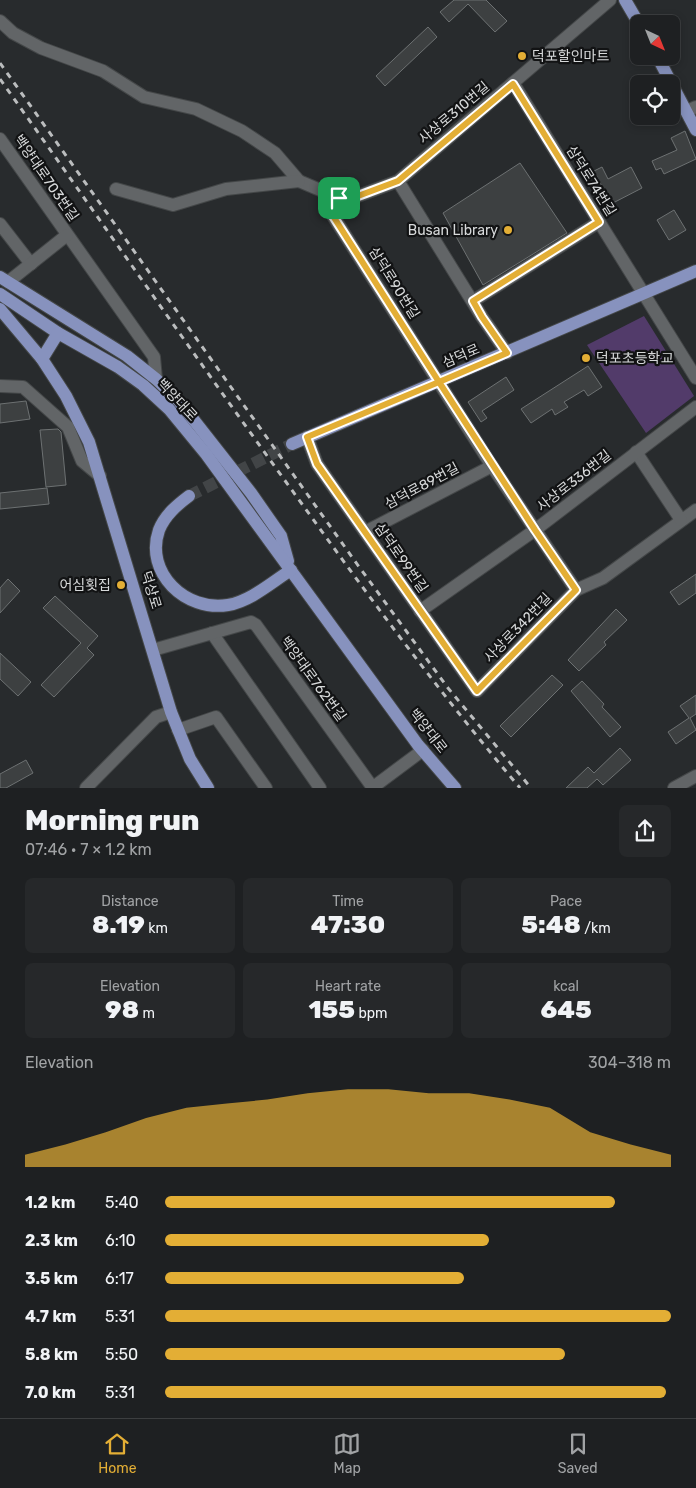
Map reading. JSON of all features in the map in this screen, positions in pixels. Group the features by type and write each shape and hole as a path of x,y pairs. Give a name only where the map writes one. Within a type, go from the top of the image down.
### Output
{"main road":[{"path":"625,0 634,15"},
{"path":"663,65 692,109 696,130"},
{"name":"삼덕로","path":"292,444 696,270"},
{"name":"백양대로","path":"4,279 127,356 156,379 178,400 251,493 281,536 291,570"},
{"name":"백양대로","path":"0,294 58,333 118,367 143,385 169,409 206,454 365,674 423,750 455,788"},
{"name":"덕상로","path":"0,309 42,359 82,424 100,476 171,712 190,759 208,788"},
{"path":"42,359 58,333"},
{"path":"189,496 174,508 164,520 159,530 156,546 163,574 179,594 192,601 206,605 230,605 244,600 291,570"}],"street":[{"name":"사상로310번길","path":"339,198 358,196 398,181 610,0"},
{"path":"0,21 13,33 41,48 103,71 144,97 196,109 242,131 275,153 299,181 339,198"},
{"name":"삼덕로74번길","path":"513,84 696,378"},
{"name":"백양대로703번길","path":"0,140 68,235"},
{"path":"116,189 173,205 226,189 299,181"},
{"path":"398,181 482,317 507,353"},
{"name":"삼덕로90번길","path":"339,198 333,216 439,382"},
{"path":"473,301 599,222"},
{"path":"0,224 31,264"},
{"name":"백양대로","path":"4,279 31,264 68,235 154,358 156,379"},
{"path":"439,382 492,466 576,590"},
{"path":"0,386 23,387 68,427 82,461 100,476"},
{"name":"사상로336번길","path":"420,611 535,530 696,407"},
{"name":"삼덕로99번길","path":"307,437 317,464 477,691"},
{"path":"636,452 681,520"},
{"name":"삼덕로89번길","path":"365,532 492,466"},
{"name":"사상로342번길","path":"477,691 576,590 604,578 696,510"},
{"name":"백양대로762번길","path":"153,650 252,622 373,788 423,750"},
{"path":"212,634 320,788"},
{"path":"86,788 156,717 171,712"},
{"path":"178,730 216,717 266,788"},
{"path":"674,788 696,776"}],"shaded area":[{"path":"644,316 694,396 646,433 587,345"}],"building":[{"path":"454,0 486,0 507,21 495,32 468,4 449,22 440,12"},
{"path":"428,27 437,37 385,86 376,76"},
{"path":"685,131 696,159 664,174 661,168 656,170 652,161 677,150 671,138"},
{"name":"Busan Library","path":"520,163 567,233 483,285 443,213"},
{"path":"602,167 608,179 631,167 642,188 611,204 594,171"},
{"path":"674,210 686,230 669,240 657,220"},
{"path":"588,366 602,387 588,396 584,390 564,402 568,407 555,415 552,409 531,423 521,409"},
{"path":"506,377 514,390 482,411 487,418 481,422 468,402"},
{"path":"26,401 30,419 0,423 0,404"},
{"path":"58,429 61,432 66,485 46,487 40,430"},
{"path":"47,488 49,504 0,509 0,493"},
{"path":"696,574 696,593 679,605 670,592"},
{"path":"8,579 20,591 0,613 0,588"},
{"path":"55,596 98,636 87,648 94,655 54,697 41,685 81,643 43,608"},
{"path":"616,609 627,620 604,642 606,645 579,671 568,660"},
{"path":"0,653 31,682 18,696 0,679"},
{"path":"552,675 563,685 511,737 500,726"},
{"path":"582,681 604,704 602,707 621,727 610,737 571,691"},
{"path":"696,695 696,714 690,718 696,730 676,744 668,732 689,718 680,706"},
{"path":"620,748 631,760 603,785 597,779 587,788 566,788 588,767 594,773"},
{"path":"26,760 33,773 6,788 0,788 0,774"}],"tunnel":[{"path":"189,496 292,444"}],"railway":[{"path":"0,63 357,564 448,688 531,788"},
{"path":"0,79 226,398 355,576 436,684 520,788"}],"place":[{"name":"덕포할인마트","path":"522,56"},
{"name":"Busan Library","path":"508,230"},
{"name":"덕포초등학교","path":"586,358"},
{"name":"어심횟집","path":"121,585"}],"route":[{"path":"339,198 333,216 439,382 307,437 317,464 477,691 576,590 492,466 439,382 507,353 473,301 599,222 513,84 398,181 358,196 339,198"}]}
